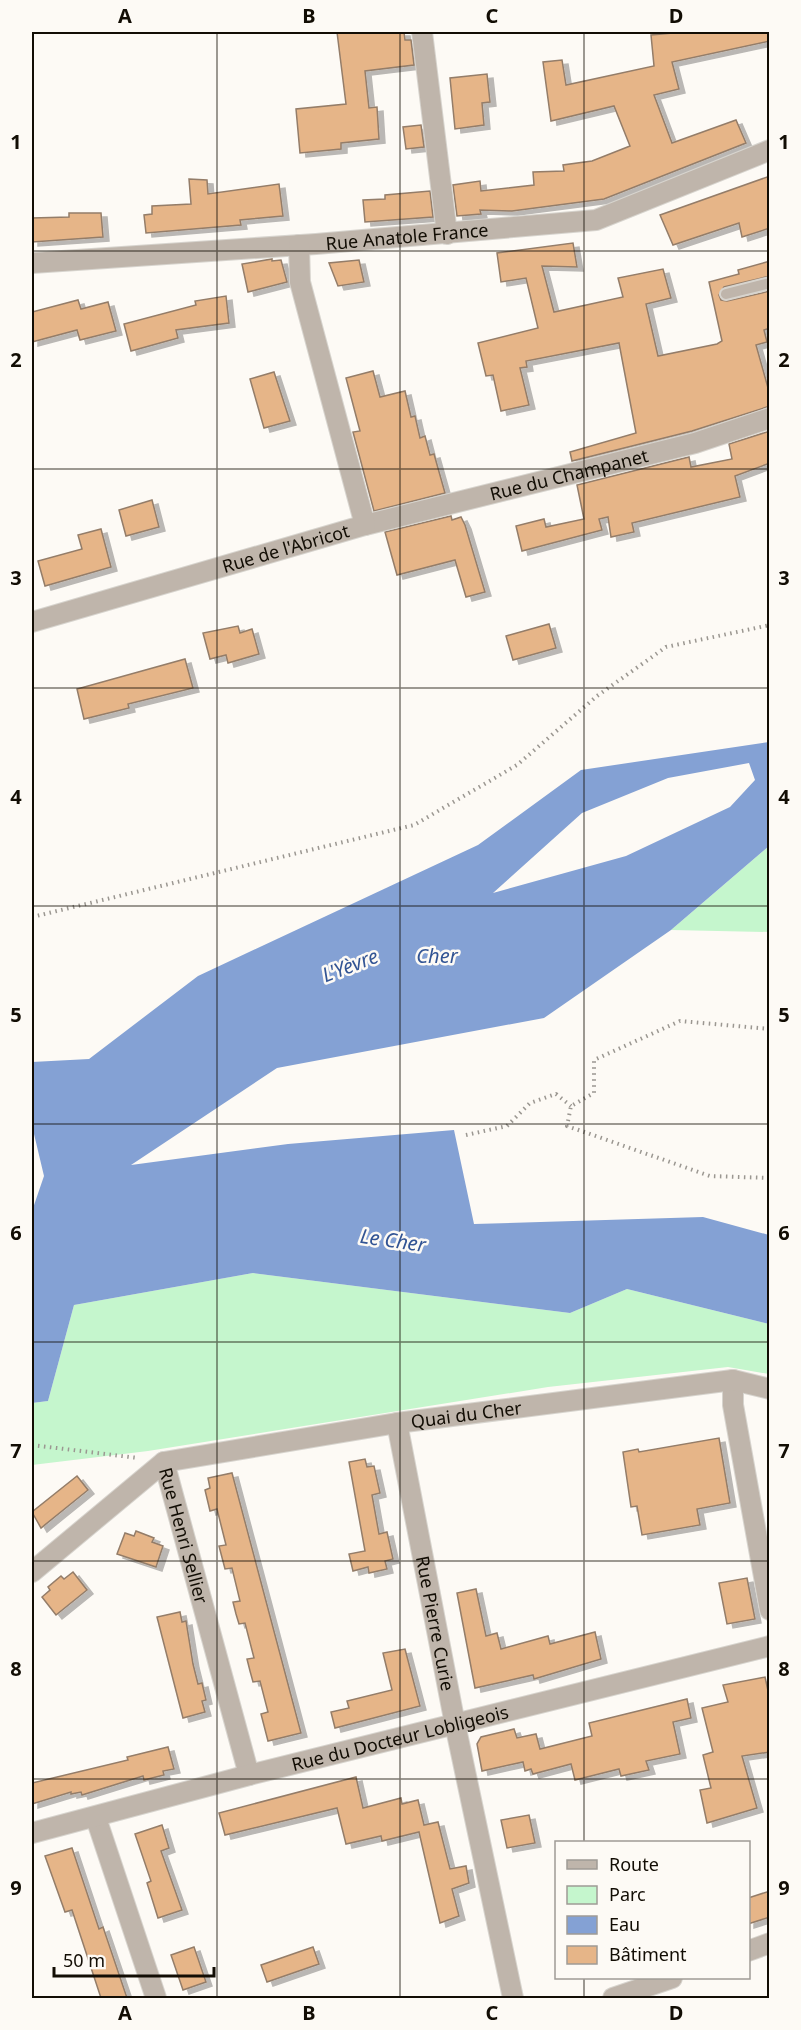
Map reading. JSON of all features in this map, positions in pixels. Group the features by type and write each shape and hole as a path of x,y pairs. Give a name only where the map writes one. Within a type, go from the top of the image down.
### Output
{"street":[{"path":"422,32 447,234"},
{"name":"Rue Anatole France","path":"32,263 447,234 596,220 770,150"},
{"name":"Rue de l'Abricot","path":"32,622 365,525 300,282 299,245"},
{"name":"Rue du Champanet","path":"365,525 695,443 770,418"},
{"path":"732,1380 733,1405 770,1610"},
{"name":"Quai du Cher","path":"164,1462 397,1423 732,1380 770,1389"},
{"name":"Rue Pierre Curie","path":"397,1423 455,1724 513,1998"},
{"name":"Rue Henri Sellier","path":"32,1572 164,1462 249,1775"},
{"name":"Rue du Docteur Lobligeois","path":"32,1833 96,1818 249,1775 770,1646"},
{"path":"96,1818 156,1998"},
{"path":"750,1949 770,1943"},
{"path":"613,1998 666,1979"}],"lane":[{"path":"726,294 770,283"}],"path":[{"path":"32,917 414,825 517,765 597,696 666,647 770,625"},
{"path":"770,1029 680,1021 594,1060 594,1093 571,1106 567,1126 710,1176 770,1178"},
{"path":"466,1135 507,1126 530,1103 556,1094 571,1106"},
{"path":"32,1445 164,1462"}],"green space":[{"path":"769,846 769,932 671,930"},
{"path":"253,1273 570,1313 627,1289 769,1324 769,1374 728,1367 548,1387 148,1451 32,1465 32,1403 48,1401 74,1305"}],"water":[{"name":"Cher","path":"769,742 769,846 671,930 544,1018 277,1068 131,1165 288,1144 454,1130 474,1224 703,1217 769,1235 769,1324 627,1289 570,1313 253,1273 74,1305 48,1401 32,1403 32,1211 44,1176 32,1133 32,1062 89,1059 198,976 478,845 581,770","holes":["749,763 755,780 730,807 626,856 493,893 582,813 668,778"]}],"building":[{"path":"337,32 404,32 405,40 411,40 414,65 365,71 369,108 377,107 379,139 341,143 341,149 300,153 296,109 346,104"},
{"path":"684,32 770,32 770,41 672,62 679,89 654,95 672,143 736,120 746,143 604,199 512,211 480,210 481,214 457,216 453,185 480,181 481,191 534,185 533,172 564,171 563,165 592,161 630,146 614,106 551,121 543,62 562,60 566,85 654,66 651,35"},
{"path":"487,74 490,102 482,103 484,125 455,129 450,78"},
{"path":"421,125 424,147 406,149 403,127"},
{"path":"770,176 770,228 742,237 739,223 673,245 660,215"},
{"path":"189,179 207,180 208,194 279,184 283,216 240,220 241,225 146,233 144,215 152,214 152,206 191,204"},
{"path":"430,191 433,217 365,222 363,200 385,199 385,195"},
{"path":"69,213 101,213 103,237 32,242 32,218 69,217"},
{"path":"573,243 577,267 542,266 554,312 623,297 618,278 663,269 671,298 646,304 658,356 722,341 709,282 739,274 738,270 770,261 770,276 724,287 719,295 721,300 727,301 770,291 770,328 764,330 767,342 756,345 770,395 770,406 692,431 572,461 570,452 636,433 619,343 526,361 527,367 520,368 529,405 501,411 493,375 486,376 478,343 538,328 526,278 501,282 497,253"},
{"path":"272,259 272,261 281,260 287,282 248,292 242,264"},
{"path":"359,260 364,282 338,286 329,263"},
{"path":"226,296 229,323 176,330 178,338 131,351 124,324 196,305 195,301"},
{"path":"78,300 81,309 108,302 116,331 80,340 77,330 32,342 32,312"},
{"path":"373,371 380,397 405,391 411,417 415,416 420,438 425,436 430,455 434,454 445,493 374,511 353,432 360,431 346,378"},
{"path":"274,372 290,421 264,428 250,379"},
{"path":"770,431 770,463 735,476 740,497 632,523 634,532 611,537 608,517 599,519 602,530 522,551 516,526 544,519 546,527 584,519 577,485 689,457 691,467 732,459 729,444"},
{"path":"152,500 159,527 126,536 119,510"},
{"path":"451,516 452,520 461,517 465,525 485,592 466,597 455,560 397,575 385,532"},
{"path":"101,529 111,567 45,586 38,561 82,549 78,535"},
{"path":"549,624 556,648 513,660 506,636"},
{"path":"238,626 240,633 252,629 259,654 228,663 226,655 210,659 203,633"},
{"path":"185,659 193,688 128,704 129,708 84,719 77,689"},
{"path":"719,1438 730,1503 697,1509 700,1525 642,1535 637,1506 631,1507 623,1452 638,1449 639,1452"},
{"path":"365,1459 367,1467 374,1466 380,1493 372,1495 379,1534 387,1532 393,1559 385,1561 387,1569 369,1573 368,1567 353,1571 349,1554 365,1551 349,1462"},
{"path":"232,1473 301,1733 268,1741 261,1714 268,1712 260,1681 253,1682 247,1659 254,1658 245,1623 239,1624 233,1602 240,1601 232,1568 225,1569 219,1546 226,1545 217,1509 210,1511 205,1490 210,1488 208,1478"},
{"path":"77,1476 88,1490 41,1528 32,1512"},
{"path":"136,1531 154,1538 152,1542 163,1546 156,1567 117,1554 125,1533 134,1536"},
{"path":"73,1572 87,1590 56,1615 42,1597 50,1590 48,1587 61,1576 64,1579"},
{"path":"747,1578 755,1619 727,1624 719,1583"},
{"path":"476,1589 486,1636 497,1633 501,1649 548,1636 550,1644 595,1632 601,1659 534,1679 533,1675 475,1688 457,1593"},
{"path":"180,1612 182,1622 186,1621 198,1684 202,1683 206,1700 202,1701 205,1712 183,1718 157,1617"},
{"path":"405,1649 420,1706 335,1728 331,1712 349,1708 347,1701 392,1690 383,1653"},
{"path":"765,1677 770,1700 770,1752 742,1756 757,1808 707,1823 700,1790 711,1788 703,1755 713,1752 702,1708 728,1702 723,1685"},
{"path":"687,1699 691,1718 673,1722 680,1754 646,1761 649,1770 621,1776 619,1769 575,1780 571,1764 533,1774 531,1769 525,1771 523,1762 482,1771 477,1744 481,1737 514,1729 517,1738 536,1734 540,1749 592,1736 589,1723"},
{"path":"168,1747 174,1769 163,1771 164,1775 144,1780 143,1776 82,1795 81,1792 71,1794 71,1792 32,1804 32,1783 128,1760 127,1757"},
{"path":"356,1777 363,1808 401,1798 402,1804 418,1800 424,1825 438,1822 450,1869 466,1866 469,1883 452,1889 459,1916 440,1923 419,1832 382,1841 381,1836 346,1844 337,1808 225,1835 219,1813"},
{"path":"529,1815 535,1843 507,1848 501,1820"},
{"path":"162,1825 169,1848 161,1851 182,1910 158,1918 147,1883 151,1881 135,1834"},
{"path":"72,1848 99,1929 103,1927 127,1998 101,1998 72,1910 65,1912 45,1856"},
{"path":"770,1891 770,1917 750,1923 750,1897"},
{"path":"194,1947 206,1982 183,1990 171,1955"},
{"path":"313,1947 319,1964 267,1982 261,1965"}],"water label":[{"name":"L'Yèvre","path":"350,965"},
{"name":"Le Cher","path":"393,1240"}]}
